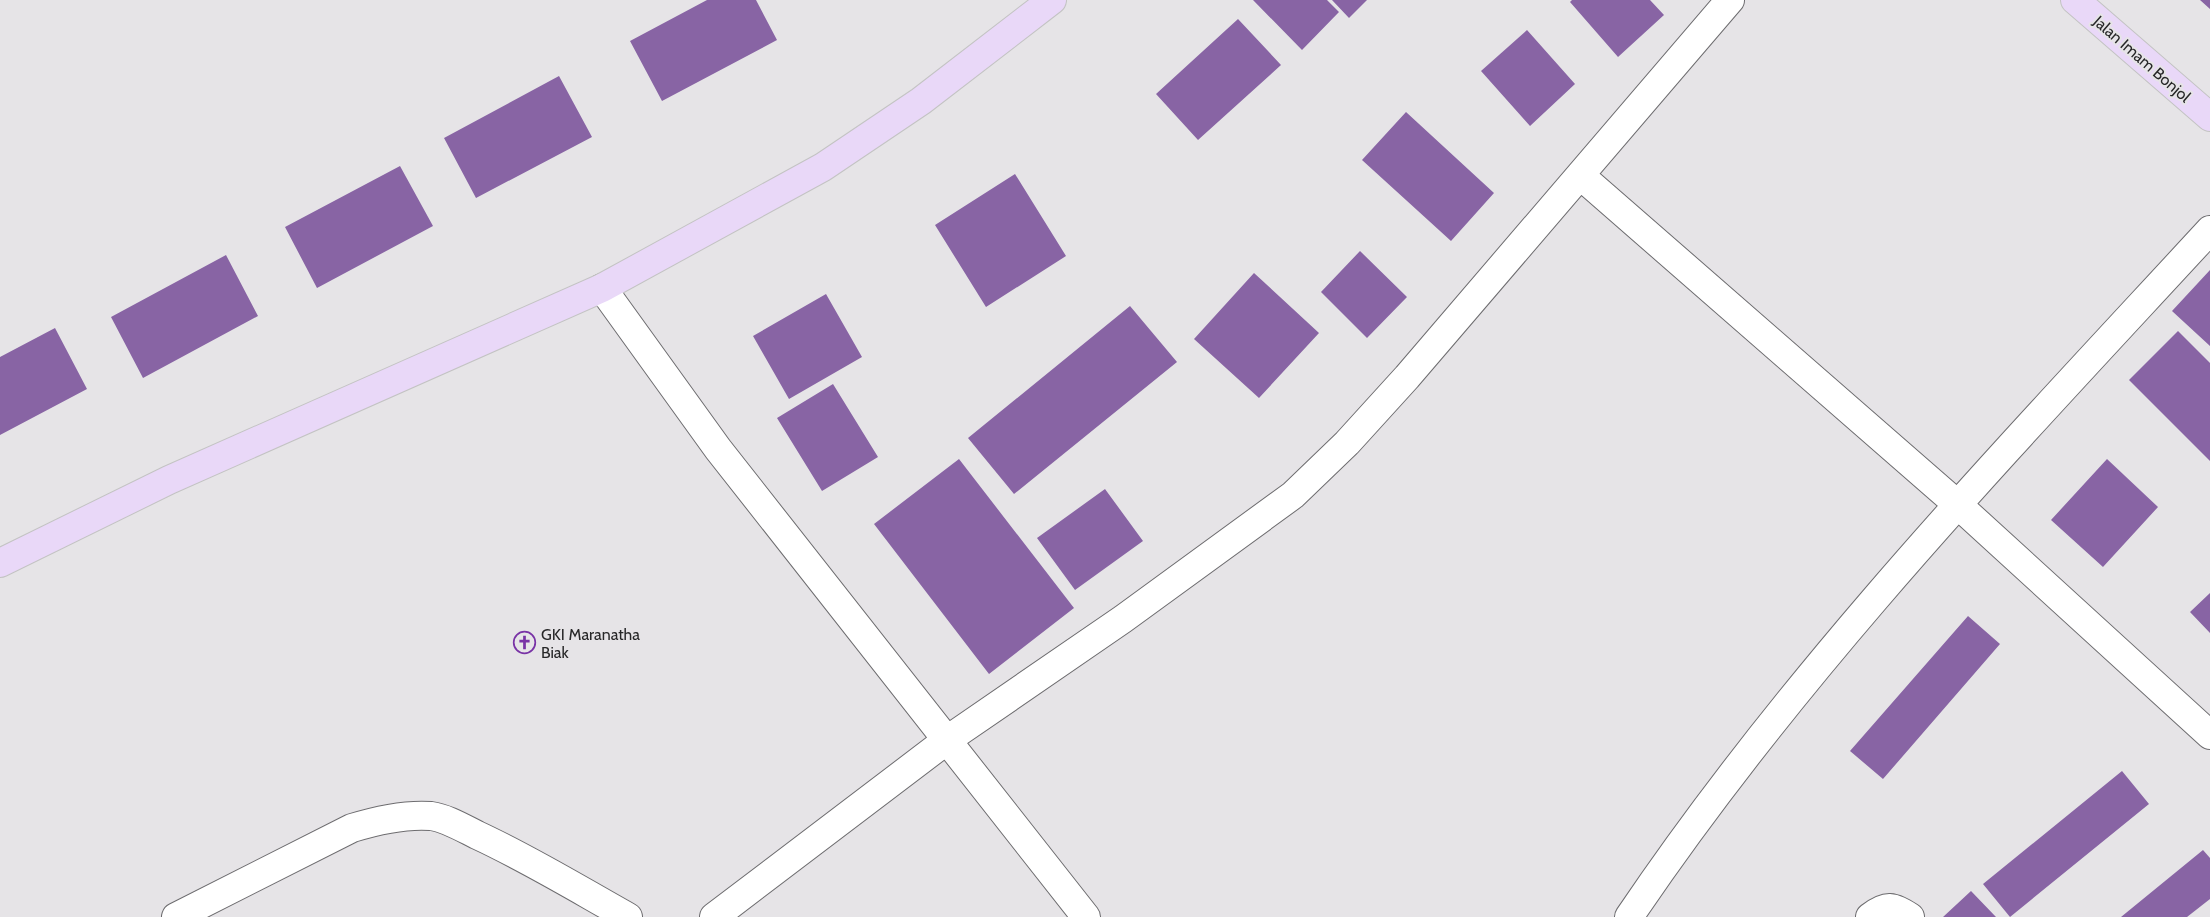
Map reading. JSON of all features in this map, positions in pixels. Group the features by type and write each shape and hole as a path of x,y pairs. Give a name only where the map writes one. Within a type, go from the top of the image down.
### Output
{"main road":[{"path":"0,563 169,480 602,288 823,168 921,101 1052,0"},
{"name":"Jalan Imam Bonjol","path":"2075,0 2210,117"}],"street":[{"path":"714,917 947,740 1146,602 1292,495 1354,436 1581,176 1730,0"},
{"path":"1581,176 1957,504 2210,735"},
{"path":"1629,917 1673,852 1778,714 1957,504 2210,230"},
{"path":"602,288 718,449 1086,917"},
{"path":"186,915 352,828 379,820 403,816 433,816 511,850 628,917"},
{"path":"1870,917 1884,908 1894,908 1910,917"}],"building":[{"path":"707,0 756,0 777,40 662,101 630,41"},
{"path":"1253,0 1327,0 1339,12 1302,50"},
{"path":"1332,0 1367,0 1349,18"},
{"path":"1572,0 1650,0 1664,15 1618,57 1570,2"},
{"path":"2200,0 2210,0 2210,9"},
{"path":"1238,19 1281,65 1198,140 1156,94"},
{"path":"1527,30 1575,84 1530,126 1481,71"},
{"path":"559,76 592,137 476,198 444,138"},
{"path":"1406,112 1494,193 1451,241 1362,160"},
{"path":"400,166 433,226 317,288 285,227"},
{"path":"1015,174 1066,256 986,307 935,225"},
{"path":"1360,251 1407,297 1367,338 1321,292"},
{"path":"226,255 258,316 143,378 111,317"},
{"path":"2210,270 2210,346 2172,311"},
{"path":"1254,273 1319,333 1259,398 1194,339"},
{"path":"826,294 862,357 789,399 753,336"},
{"path":"1130,306 1177,362 1014,494 968,438"},
{"path":"55,328 87,389 0,435 0,357"},
{"path":"2178,331 2210,363 2210,461 2129,380"},
{"path":"833,384 878,457 822,491 777,418"},
{"path":"959,459 1074,608 989,674 874,524"},
{"path":"2107,459 2158,507 2103,567 2051,520"},
{"path":"1105,489 1143,541 1075,590 1037,538"},
{"path":"2210,593 2210,633 2190,612"},
{"path":"1968,616 2000,644 1883,779 1850,751"},
{"path":"2122,771 2149,804 2010,917 1983,884"},
{"path":"2203,850 2210,858 2210,899 2187,917 2121,917"},
{"path":"1971,891 1996,917 1943,917"}],"place":[{"name":"GKI Maranatha Biak","path":"525,643"}]}
